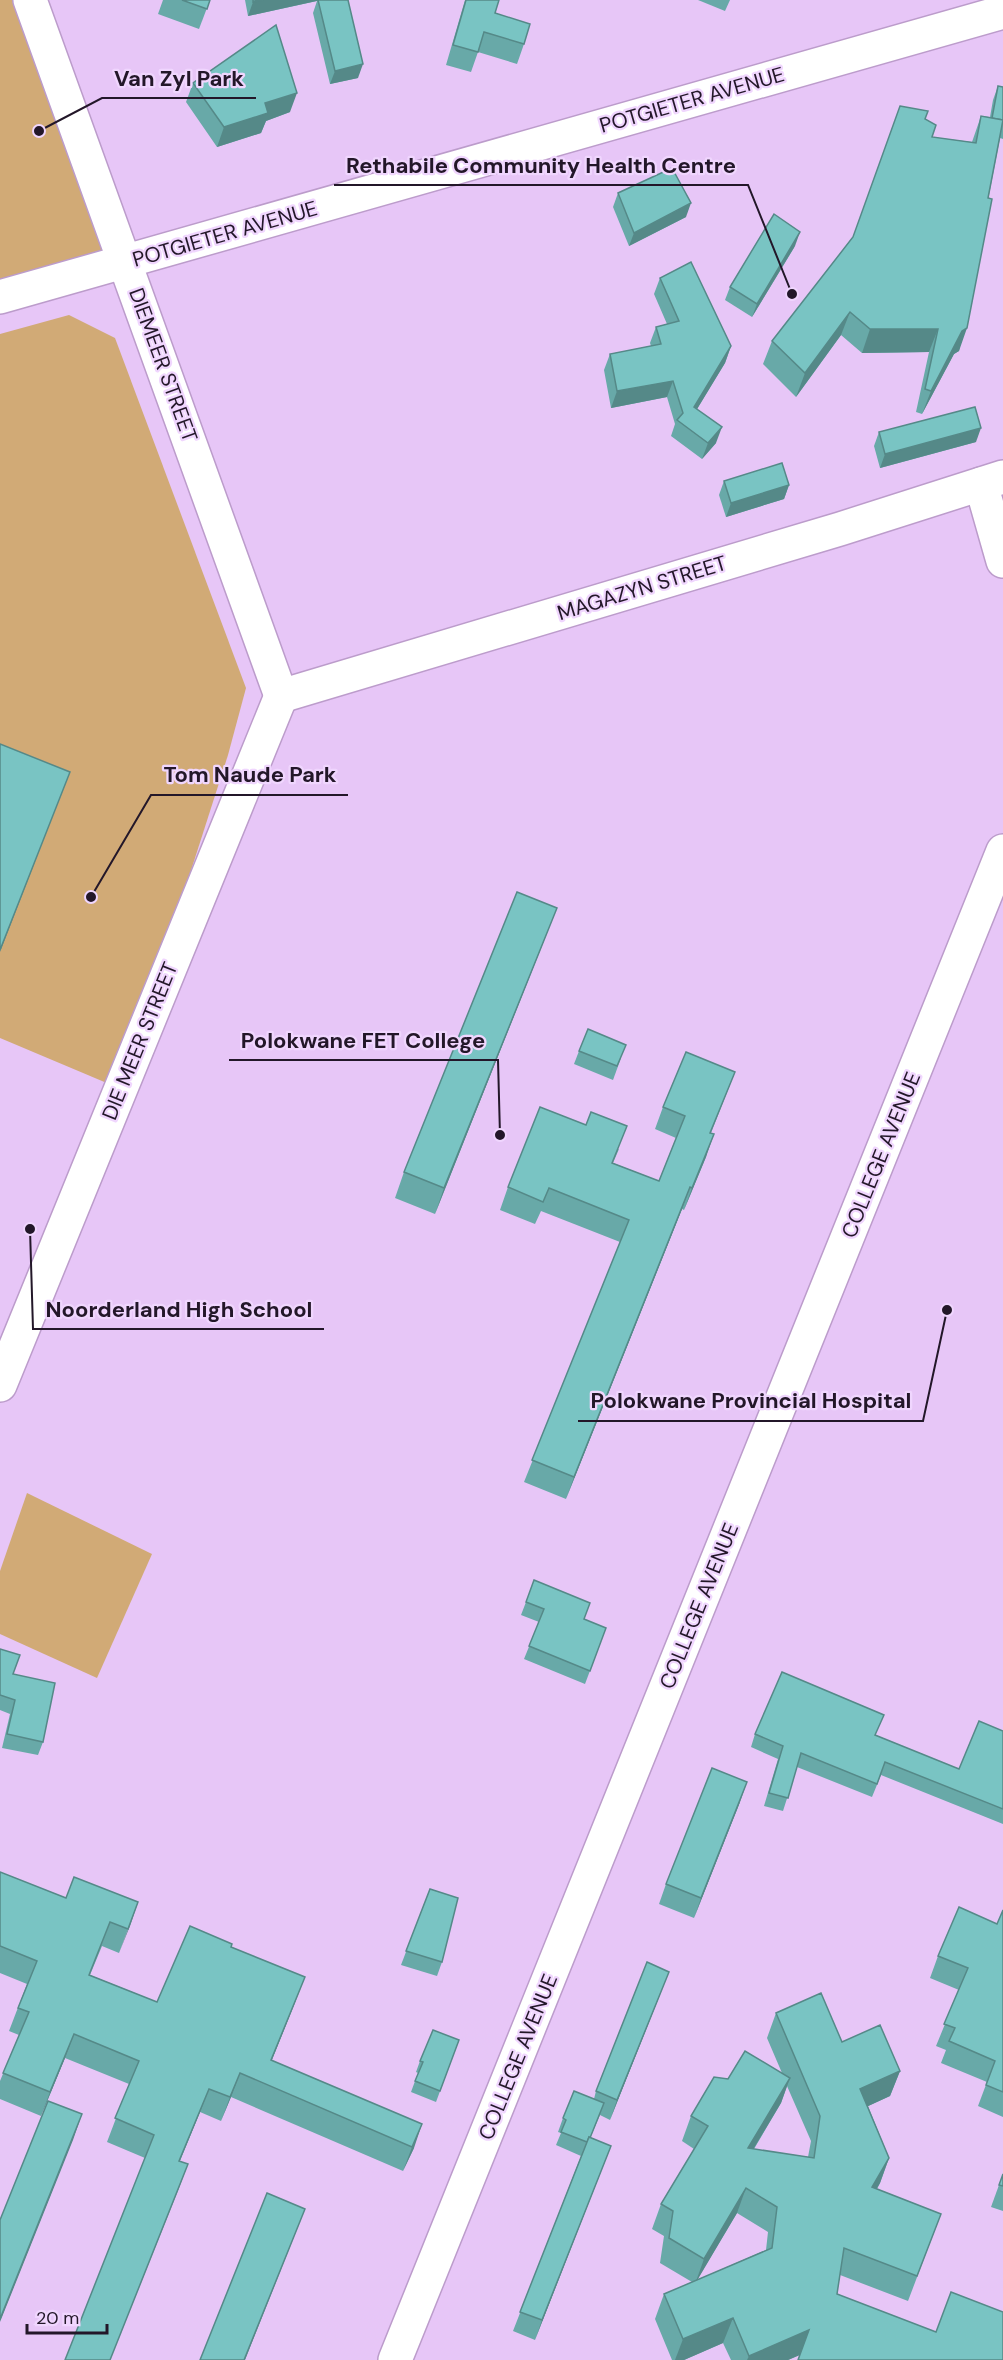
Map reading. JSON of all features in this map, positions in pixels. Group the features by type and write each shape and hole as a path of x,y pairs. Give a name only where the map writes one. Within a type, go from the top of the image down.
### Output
{"street":[{"name":"DIEMEER STREET","path":"30,0 281,696"},
{"name":"POTGIETER AVENUE","path":"0,297 1003,12"},
{"name":"MAGAZYN STREET","path":"281,696 992,481"},
{"path":"992,481 1003,561"},
{"name":"DIE MEER STREET","path":"0,1385 281,696"},
{"name":"COLLEGE AVENUE","path":"395,2360 1003,851"}],"shaded area":[{"path":"0,0 30,0 126,262 0,297"},
{"path":"69,315 115,338 246,688 228,755 121,1089 0,1038 0,334"},
{"path":"27,1493 152,1554 97,1678 0,1634 0,1571"}],"building":[{"path":"182,0 210,0 207,9"},
{"path":"318,0 348,0 363,64 335,71"},
{"path":"466,0 499,0 495,13 530,24 524,44 484,32 478,52 453,45"},
{"path":"276,25 297,93 265,103 268,113 224,127 193,83"},
{"path":"998,86 1003,87 1003,120 992,118"},
{"path":"900,106 928,111 925,119 936,125 932,137 976,143 981,116 1003,120 988,198 992,199 967,328 962,331 931,391 925,389 938,329 870,329 850,312 805,373 772,341 853,237"},
{"path":"672,168 691,203 634,233 618,193"},
{"path":"774,214 800,232 757,304 730,287"},
{"path":"691,262 731,346 694,407 722,427 708,443 677,420 683,413 673,381 617,391 610,354 661,344 656,327 679,321 660,278"},
{"path":"975,407 981,428 885,454 879,432"},
{"path":"782,463 789,485 731,503 724,481"},
{"path":"0,744 70,772 0,950"},
{"path":"517,892 557,908 444,1188 404,1172"},
{"path":"588,1029 626,1045 617,1066 579,1051"},
{"path":"686,1052 735,1072 710,1133 714,1134 692,1188 690,1187 574,1477 532,1460 629,1220 549,1188 543,1202 508,1187 540,1107 586,1125 591,1112 627,1126 612,1163 659,1181 685,1116 663,1107"},
{"path":"534,1580 590,1603 584,1619 606,1628 590,1671 529,1646 544,1609 526,1602"},
{"path":"0,1649 20,1655 13,1674 55,1683 43,1742 7,1734 15,1700 0,1695"},
{"path":"782,1672 884,1715 875,1735 959,1769 979,1721 1003,1731 1003,1809 885,1762 877,1784 801,1753 788,1798 769,1793 783,1746 755,1734"},
{"path":"712,1768 747,1782 701,1898 666,1884"},
{"path":"0,1872 66,1898 74,1877 138,1902 128,1929 110,1922 89,1975 157,2002 190,1926 232,1944 231,1947 305,1977 271,2060 422,2124 412,2147 240,2073 230,2097 209,2089 179,2161 188,2164 110,2360 65,2360 154,2135 115,2118 139,2061 74,2034 50,2092 3,2073 29,2012 18,2008 37,1961 0,1946"},
{"path":"430,1889 458,1898 442,1962 406,1951"},
{"path":"959,1907 997,1924 1003,1910 1003,2092 986,2085 995,2061 949,2041 955,2028 944,2024 968,1968 938,1956"},
{"path":"647,1962 669,1972 617,2100 596,2091"},
{"path":"821,1993 842,2042 880,2025 900,2071 860,2089 889,2158 872,2187 941,2214 917,2276 844,2248 837,2294 936,2332 951,2292 1003,2312 1003,2360 798,2360 809,2330 749,2356 733,2318 683,2339 664,2294 772,2248 777,2207 746,2188 704,2259 669,2238 673,2211 661,2204 708,2126 691,2116 714,2077 728,2079 745,2051 790,2078 748,2148 814,2158 820,2116 776,2013"},
{"path":"433,2030 459,2040 440,2091 415,2081 423,2062 420,2061"},
{"path":"574,2091 604,2103 587,2142 561,2132 566,2120 563,2118"},
{"path":"48,2101 82,2114 0,2319 0,2220"},
{"path":"589,2137 611,2146 542,2320 520,2312"},
{"path":"1003,2174 1003,2186 999,2185"},
{"path":"267,2193 305,2209 244,2360 200,2360"}],"place":[{"name":"Van Zyl Park","path":"39,131"},
{"name":"Rethabile Community Health Centre","path":"792,294"},
{"name":"Tom Naude Park","path":"91,897"},
{"name":"Polokwane FET College","path":"500,1135"},
{"name":"Noorderland High School","path":"30,1229"},
{"name":"Polokwane Provincial Hospital","path":"947,1310"}]}
